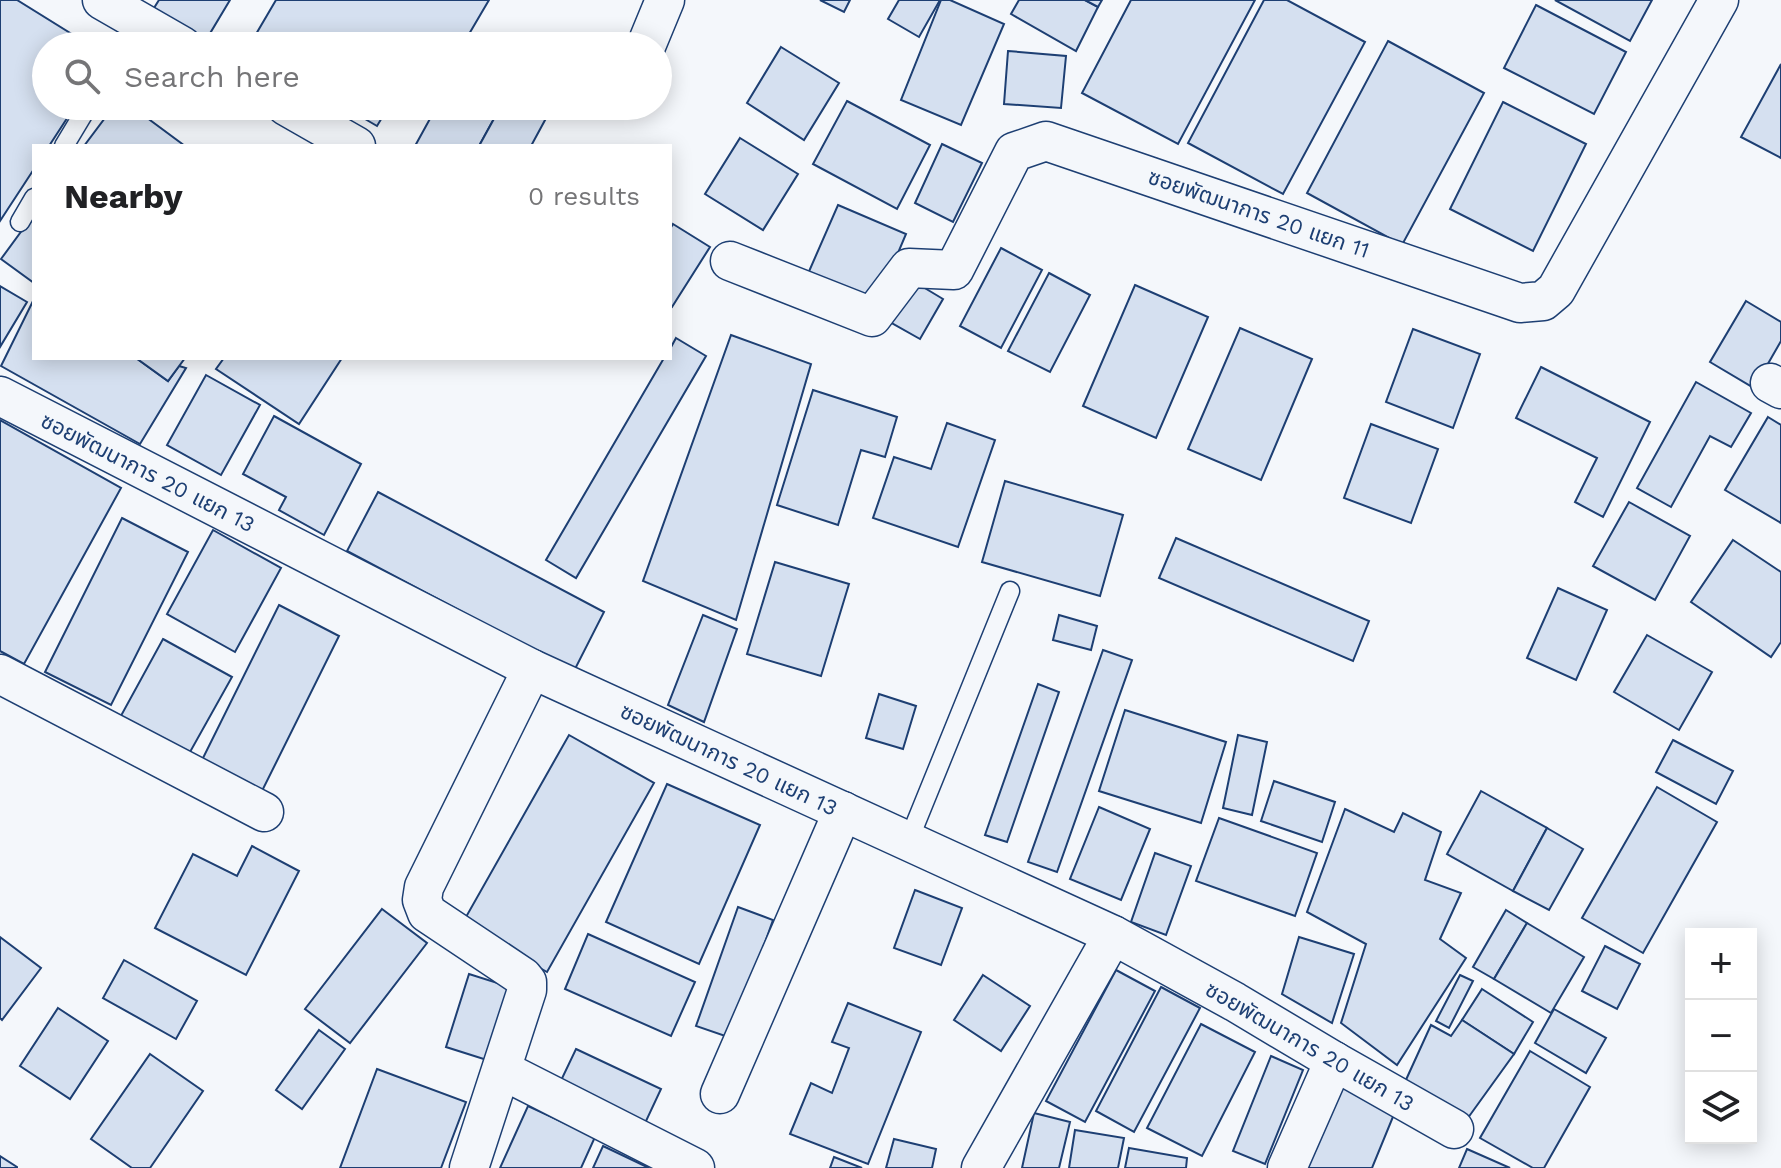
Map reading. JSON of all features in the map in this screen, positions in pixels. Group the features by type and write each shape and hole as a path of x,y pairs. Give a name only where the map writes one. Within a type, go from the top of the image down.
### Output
{"street":[{"path":"102,0 129,32"},
{"path":"652,32 665,0"},
{"name":"ซอยพัฒนาการ 20 แยก 11","path":"730,261 872,317 909,268 954,270 1014,152 1046,141 1520,303 1543,301 1556,290 1719,0"},
{"path":"310,120 352,144"},
{"name":"ซอยพัฒนาการ 20 แยก 13","path":"0,396 532,669 1113,935 1454,1129"},
{"path":"469,1168 527,982 427,913 422,900 424,887 532,669"},
{"path":"0,674 264,812"},
{"path":"720,1094 843,811"},
{"path":"981,1168 1113,935"},
{"path":"1287,1168 1334,1061"},
{"path":"502,1070 695,1168"}],"lane":[{"path":"65,144 80,120"},
{"path":"20,222 32,201"},
{"path":"908,842 1010,591"}],"building":[{"path":"0,0 17,0 68,32 32,32 32,120 66,120 50,144 32,144 32,172 0,221"},
{"path":"159,0 230,0 211,32 193,32 154,8"},
{"path":"276,0 489,0 470,32 257,32"},
{"path":"820,0 850,0 844,12"},
{"path":"899,0 940,0 919,37 888,19"},
{"path":"941,0 950,0 1004,24 961,125 901,100"},
{"path":"1019,0 1085,0 1098,7 1076,51 1011,14"},
{"path":"1085,0 1102,0 1098,7"},
{"path":"1131,0 1255,0 1178,144 1082,93"},
{"path":"1264,0 1287,0 1365,42 1283,194 1188,143"},
{"path":"1555,0 1652,0 1630,41"},
{"path":"1536,5 1626,52 1594,114 1504,68"},
{"path":"1388,41 1484,93 1402,245 1307,193"},
{"path":"781,47 839,83 804,140 747,103"},
{"path":"1008,51 1066,56 1061,108 1004,104"},
{"path":"1781,64 1781,158 1741,137"},
{"path":"847,101 930,145 897,209 813,164"},
{"path":"1503,102 1586,144 1533,251 1450,209"},
{"path":"104,120 150,120 182,144 86,144"},
{"path":"367,120 381,120 377,126"},
{"path":"429,120 493,120 480,144 416,144"},
{"path":"493,120 545,120 532,144 480,144"},
{"path":"740,138 798,174 763,230 705,194"},
{"path":"942,144 982,163 953,222 915,203"},
{"path":"838,205 906,234 876,305 807,276"},
{"path":"32,217 32,282 1,259"},
{"path":"672,226 710,247 672,307"},
{"path":"1001,248 1042,270 1001,348 960,326"},
{"path":"1049,273 1090,295 1050,372 1008,351"},
{"path":"913,281 943,299 920,339 890,322"},
{"path":"1135,285 1208,317 1156,438 1083,406"},
{"path":"0,286 27,302 0,347"},
{"path":"1746,301 1781,322 1781,341 1754,388 1710,362"},
{"path":"32,303 32,360 139,360 168,381 179,366 186,368 140,444 1,366"},
{"path":"1240,328 1312,359 1261,480 1188,449"},
{"path":"1413,329 1480,354 1453,428 1386,402"},
{"path":"731,335 811,364 736,620 643,581"},
{"path":"676,338 706,356 576,578 546,560 663,360 672,360 672,345"},
{"path":"139,360 184,360 168,381"},
{"path":"223,360 341,360 299,424 216,369"},
{"path":"1541,367 1650,422 1603,517 1575,502 1597,458 1516,418"},
{"path":"206,375 260,405 221,475 167,445"},
{"path":"1696,382 1751,413 1731,447 1710,436 1671,507 1637,488"},
{"path":"813,390 897,417 885,457 861,450 838,525 777,505"},
{"path":"274,416 361,464 324,535 279,510 286,497 243,474"},
{"path":"1768,417 1781,425 1781,523 1725,490"},
{"path":"0,420 121,488 24,664 0,651"},
{"path":"947,423 995,440 958,547 873,518 894,457 931,469"},
{"path":"1371,424 1438,449 1411,523 1344,498"},
{"path":"1005,481 1123,515 1100,596 982,562"},
{"path":"378,492 604,612 574,671 347,551"},
{"path":"1629,502 1690,536 1655,600 1593,566"},
{"path":"122,518 188,552 111,705 45,672"},
{"path":"213,530 281,568 235,652 167,614"},
{"path":"1176,538 1369,621 1353,661 1159,578"},
{"path":"1733,540 1781,572 1781,642 1771,657 1691,602"},
{"path":"775,562 849,584 821,676 747,654"},
{"path":"1558,588 1607,610 1576,680 1527,658"},
{"path":"279,605 339,636 261,793 201,762"},
{"path":"703,615 737,629 704,722 668,705"},
{"path":"1059,615 1097,626 1091,650 1053,640"},
{"path":"1647,635 1712,672 1679,730 1614,692"},
{"path":"163,639 232,677 185,761 117,723"},
{"path":"1103,650 1132,660 1057,872 1028,862"},
{"path":"1038,684 1059,692 1007,842 985,835"},
{"path":"879,694 916,706 903,749 866,738"},
{"path":"1125,710 1226,742 1201,823 1099,791"},
{"path":"569,735 654,783 547,972 462,924"},
{"path":"1238,735 1267,742 1252,815 1223,808"},
{"path":"1673,740 1733,771 1716,804 1656,772"},
{"path":"1274,781 1335,802 1322,842 1261,821"},
{"path":"667,784 760,825 699,964 606,922"},
{"path":"1657,787 1717,822 1643,953 1582,918"},
{"path":"1481,791 1547,828 1513,891 1447,854"},
{"path":"1099,807 1150,829 1121,900 1070,879"},
{"path":"1345,809 1394,832 1403,813 1441,832 1425,880 1461,893 1440,939 1466,958 1397,1065 1341,1023 1366,944 1307,912"},
{"path":"1219,818 1317,853 1295,916 1196,881"},
{"path":"1547,828 1583,849 1549,910 1513,891"},
{"path":"252,846 299,871 246,975 155,928 193,854 237,876"},
{"path":"1155,853 1191,866 1166,935 1131,922"},
{"path":"915,890 962,908 941,965 894,948"},
{"path":"738,907 773,920 731,1038 696,1026"},
{"path":"382,909 427,943 350,1043 305,1009"},
{"path":"1506,910 1527,923 1494,979 1473,967"},
{"path":"1527,923 1584,957 1551,1013 1494,979"},
{"path":"588,934 695,982 671,1036 565,989"},
{"path":"0,937 41,968 2,1020 0,1018"},
{"path":"1299,937 1354,954 1332,1023 1282,994"},
{"path":"1605,946 1640,964 1617,1009 1582,991"},
{"path":"124,960 197,1001 176,1039 103,998"},
{"path":"1116,970 1155,991 1085,1122 1046,1101"},
{"path":"469,974 513,988 490,1061 446,1047"},
{"path":"983,975 1030,1006 1001,1051 954,1020"},
{"path":"1460,975 1473,981 1449,1028 1436,1021"},
{"path":"1161,987 1200,1008 1134,1132 1096,1111"},
{"path":"1482,989 1533,1022 1514,1054 1462,1020"},
{"path":"848,1003 921,1032 868,1164 790,1134 811,1083 832,1093 849,1048 832,1042"},
{"path":"58,1008 108,1041 70,1099 20,1066"},
{"path":"1554,1009 1606,1038 1586,1073 1535,1043"},
{"path":"1462,1020 1514,1054 1465,1122 1405,1082 1431,1025 1451,1036"},
{"path":"1201,1024 1255,1052 1202,1156 1147,1128"},
{"path":"319,1030 345,1049 302,1109 276,1090"},
{"path":"576,1049 661,1089 640,1134 555,1093"},
{"path":"1530,1051 1590,1087 1544,1168 1533,1168 1480,1138"},
{"path":"150,1054 203,1091 150,1168 132,1168 91,1139"},
{"path":"1271,1056 1303,1070 1265,1164 1233,1151"},
{"path":"377,1069 466,1102 441,1168 340,1168"},
{"path":"1333,1081 1397,1107 1372,1168 1297,1168"},
{"path":"528,1106 595,1137 581,1168 500,1168"},
{"path":"1034,1113 1070,1122 1059,1168 1022,1168"},
{"path":"1075,1130 1124,1138 1118,1168 1069,1168"},
{"path":"894,1139 936,1149 932,1168 886,1168"},
{"path":"603,1146 649,1168 593,1168"},
{"path":"1129,1148 1187,1158 1186,1168 1125,1168"},
{"path":"1467,1149 1510,1168 1459,1168"},
{"path":"0,1156 17,1167 17,1168 0,1168"},
{"path":"834,1157 862,1168 830,1168"}]}
